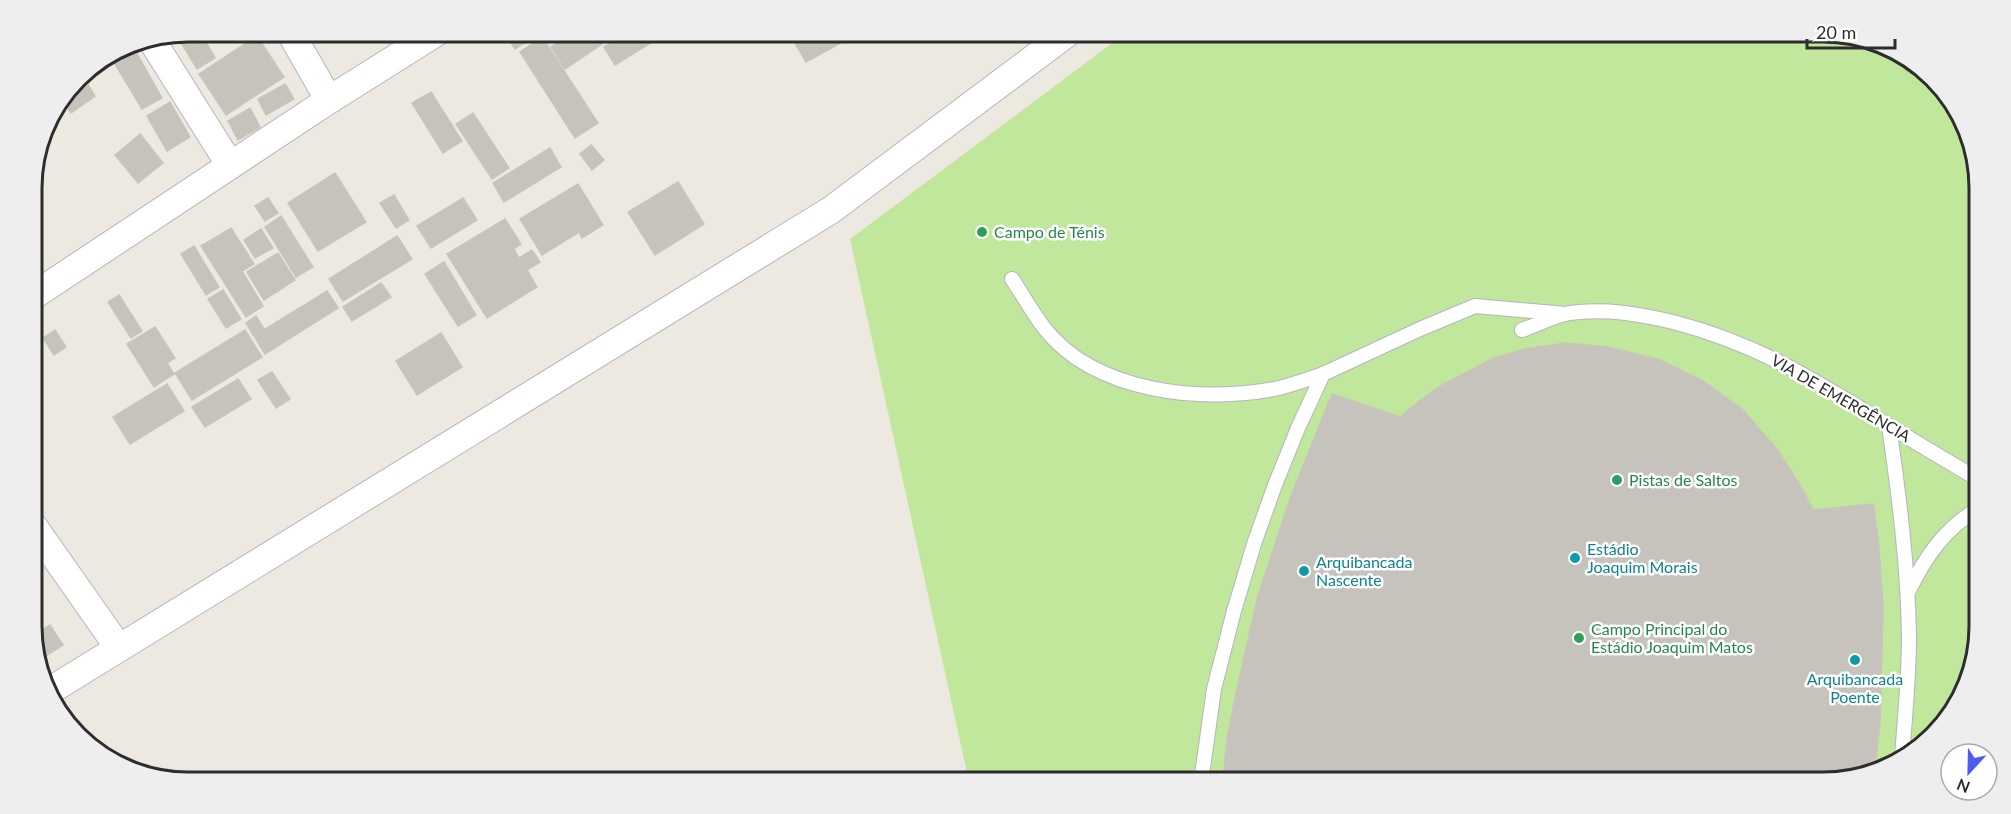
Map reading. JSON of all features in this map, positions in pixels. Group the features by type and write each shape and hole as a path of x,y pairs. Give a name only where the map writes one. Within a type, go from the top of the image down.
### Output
{"street":[{"path":"296,42 329,100"},
{"path":"42,290 329,100 421,42"},
{"path":"56,687 831,210 1057,42"},
{"path":"156,46 230,165"},
{"path":"42,538 119,648"}],"lane":[{"path":"1012,279 1045,330 1076,358 1123,382 1169,392 1224,393 1279,388 1323,374 1475,306 1566,314"},
{"name":"VIA DE EMERGÊNCIA","path":"1522,330 1566,314 1596,310 1633,314 1694,327 1725,337 1783,362 1969,474"},
{"path":"1202,772 1214,689 1240,591 1275,485 1323,374"},
{"path":"1889,426 1902,526 1909,637 1902,748"},
{"path":"1907,594 1922,564 1940,540 1959,520 1969,514"}],"green space":[{"path":"1114,42 1833,42 1879,53 1912,72 1939,99 1958,132 1968,169 1969,636 1961,673 1954,691 1939,715 1912,742 1879,761 1833,772 967,772 850,239"}],"building":[{"path":"206,42 215,58 197,69 182,44"},
{"path":"248,42 261,42 284,77 226,115 199,74"},
{"path":"510,42 526,42 515,49"},
{"path":"535,42 545,42 598,123 575,138 520,52"},
{"path":"559,42 605,42 565,69 551,47"},
{"path":"612,42 652,42 615,65 604,47"},
{"path":"794,42 843,42 806,62"},
{"path":"136,52 162,98 142,109 115,64"},
{"path":"285,84 294,99 266,115 258,99"},
{"path":"88,85 95,96 71,113 67,107 79,91"},
{"path":"431,92 462,141 443,153 412,103"},
{"path":"170,102 190,137 167,151 147,116"},
{"path":"250,108 260,127 238,140 228,121"},
{"path":"473,113 509,168 492,179 456,124"},
{"path":"140,134 163,163 138,183 115,155"},
{"path":"591,145 604,160 592,170 580,154"},
{"path":"550,148 561,167 504,202 493,183"},
{"path":"335,173 366,222 318,251 288,203"},
{"path":"678,182 704,224 655,255 628,212"},
{"path":"578,184 603,225 582,238 579,232 542,255 520,219"},
{"path":"394,195 409,220 396,228 380,203"},
{"path":"268,198 278,213 265,221 255,206"},
{"path":"463,198 477,220 431,248 417,226"},
{"path":"281,216 313,267 296,277 265,227"},
{"path":"505,219 521,244 514,249 519,258 532,250 540,262 527,270 537,287 487,318 447,254"},
{"path":"231,228 254,264 242,271 263,306 246,317 201,246"},
{"path":"261,229 273,248 255,258 244,240"},
{"path":"397,236 412,259 343,301 329,279"},
{"path":"194,246 219,287 206,295 181,254"},
{"path":"278,253 295,280 264,300 247,272"},
{"path":"444,262 476,315 458,326 425,274"},
{"path":"381,283 391,297 352,321 343,307"},
{"path":"223,290 241,319 226,328 208,299"},
{"path":"327,291 338,308 265,354 254,336"},
{"path":"119,295 142,331 131,338 108,302"},
{"path":"256,316 264,329 253,335 246,323"},
{"path":"155,327 175,358 167,363 174,374 154,387 127,344"},
{"path":"55,330 66,347 54,355 43,338"},
{"path":"245,330 262,357 192,400 175,373"},
{"path":"441,333 462,367 417,395 396,361"},
{"name":"Estádio Joaquim Morais","path":"1566,343 1608,347 1658,359 1703,381 1742,409 1777,449 1813,510 1873,504 1883,605 1880,721 1875,762 1833,772 1224,772 1227,739 1258,596 1291,496 1332,394 1400,417 1442,385 1494,358 1525,349"},
{"path":"272,372 290,399 276,408 258,380"},
{"path":"238,379 251,399 205,427 192,407"},
{"path":"167,384 184,411 130,444 113,417"},
{"name":"Arquibancada Nascente","path":"1332,394 1400,417 1375,473 1327,616 1311,687 1298,772 1224,772 1227,739 1258,596 1291,496"},
{"name":"Arquibancada Poente","path":"1873,504 1878,538 1883,605 1880,721 1875,762 1833,772 1817,772 1827,694 1827,639 1826,583 1820,526 1813,510"},
{"path":"50,625 63,645 46,656 43,645 42,630"}],"place":[{"name":"Campo de Ténis","path":"982,232"},
{"name":"Pistas de Saltos","path":"1617,480"},
{"name":"Estádio Joaquim Morais","path":"1575,558"},
{"name":"Arquibancada Nascente","path":"1304,571"},
{"name":"Campo Principal do Estádio Joaquim Matos","path":"1579,638"},
{"name":"Arquibancada Poente","path":"1855,660"}]}
